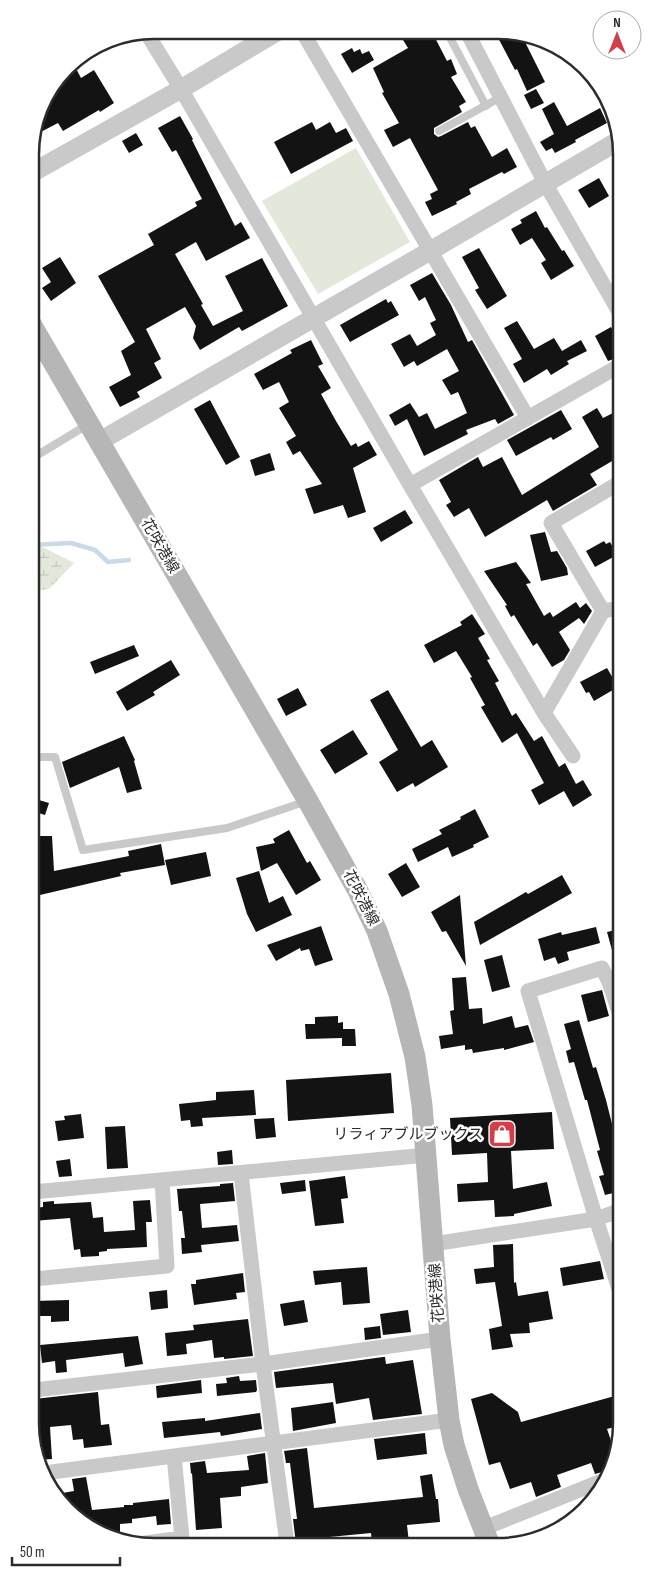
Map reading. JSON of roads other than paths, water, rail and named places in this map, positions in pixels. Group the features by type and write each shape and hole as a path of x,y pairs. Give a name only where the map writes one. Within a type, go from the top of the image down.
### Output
{"main road":[{"name":"花咲港線","path":"39,338 308,801 378,931 399,994 415,1057 422,1105 440,1339 449,1420 465,1480 485,1536"}],"street":[{"path":"150,39 544,713 573,756"},
{"path":"39,169 264,39"},
{"path":"307,39 528,418"},
{"path":"472,39 545,183 613,301"},
{"path":"94,433 314,319 612,144"},
{"path":"410,485 613,369"},
{"path":"603,611 551,523 613,487"},
{"path":"544,713 603,611 613,609"},
{"path":"613,995 602,968 528,991 613,1271"},
{"path":"39,1191 427,1155"},
{"path":"241,1173 263,1364 286,1538"},
{"path":"39,1279 167,1266 162,1180"},
{"path":"433,1244 596,1219 613,1213"},
{"path":"39,1389 263,1364 440,1339"},
{"path":"49,1471 449,1420"},
{"path":"174,1456 182,1538"},
{"path":"485,1536 596,1483"}],"lane":[{"path":"451,39 486,106"},
{"path":"439,132 501,97"},
{"path":"39,456 94,433"},
{"path":"39,757 55,757 83,850 228,828 308,801"},
{"path":"584,1488 588,1495"}],"waterway":[{"path":"39,545 71,543 95,550 108,562 129,560"}],"place":[{"name":"リラィアブルブックス","path":"502,1134"}]}
